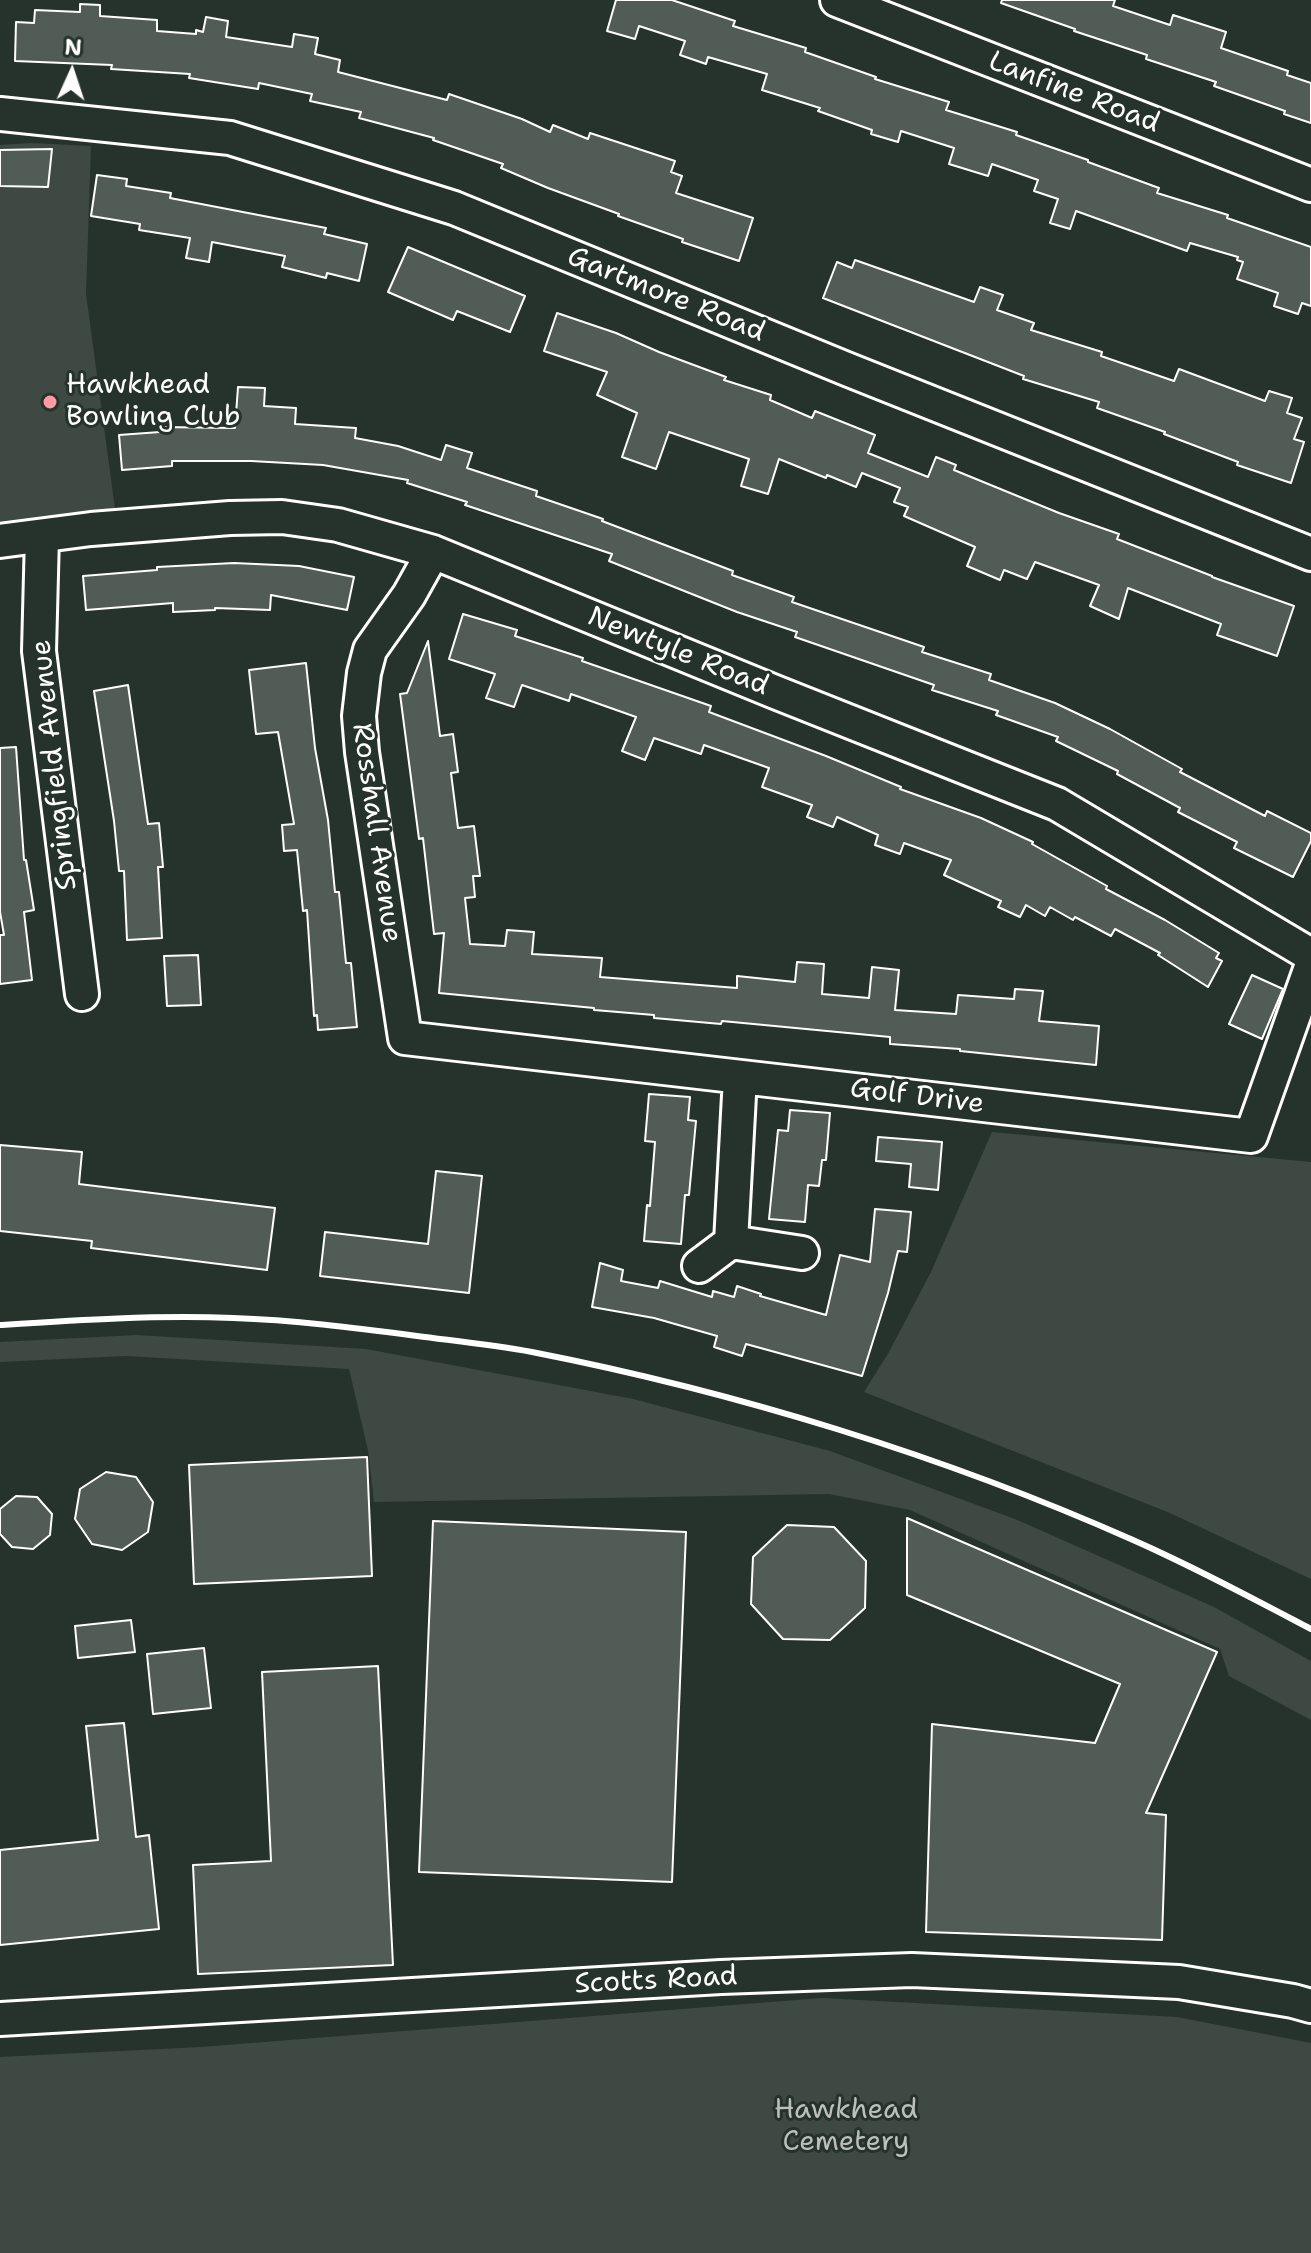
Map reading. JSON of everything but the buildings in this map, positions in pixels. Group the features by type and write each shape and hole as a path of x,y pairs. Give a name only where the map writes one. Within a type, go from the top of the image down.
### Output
{"street":[{"name":"Lanfine Road","path":"837,0 1311,185"},
{"name":"Gartmore Road","path":"0,114 230,138 454,208 1311,554"},
{"name":"Newtyle Road","path":"0,541 137,525 282,517 338,525 433,552 1057,804 1311,955"},
{"name":"Springfield Avenue","path":"42,536 39,651 82,994"},
{"name":"Rosshall Avenue","path":"405,1038 359,716 370,650 409,595 433,552"},
{"name":"Golf Drive","path":"405,1038 1251,1136 1311,967"},
{"path":"731,1242 740,1077"},
{"path":"699,1266 731,1242 802,1253"},
{"name":"Scotts Road","path":"0,2019 721,1977 912,1970 1179,1982 1311,2006"}],"green space":[{"name":"Hawkhead Bowling Club","path":"0,145 91,146 86,294 115,509 0,525"},
{"path":"992,1132 1311,1162 1311,1579 1170,1513 864,1392 931,1272"},
{"path":"137,1335 366,1349 633,1399 830,1451 1015,1519 1214,1607 1311,1661 1311,1720 1229,1676 1220,1649 910,1510 829,1494 374,1502 368,1450 349,1369 126,1356 0,1362 0,1342"},
{"name":"Hawkhead Cemetery","path":"822,1998 1177,2017 1311,2043 1311,2253 0,2253 0,2057 201,2047"}],"railway":[{"path":"0,1325 204,1317 279,1321 503,1347 609,1368 762,1407 914,1454 988,1481 1156,1550 1311,1629"}],"place":[{"name":"Hawkhead Bowling Club","path":"50,402"}]}
